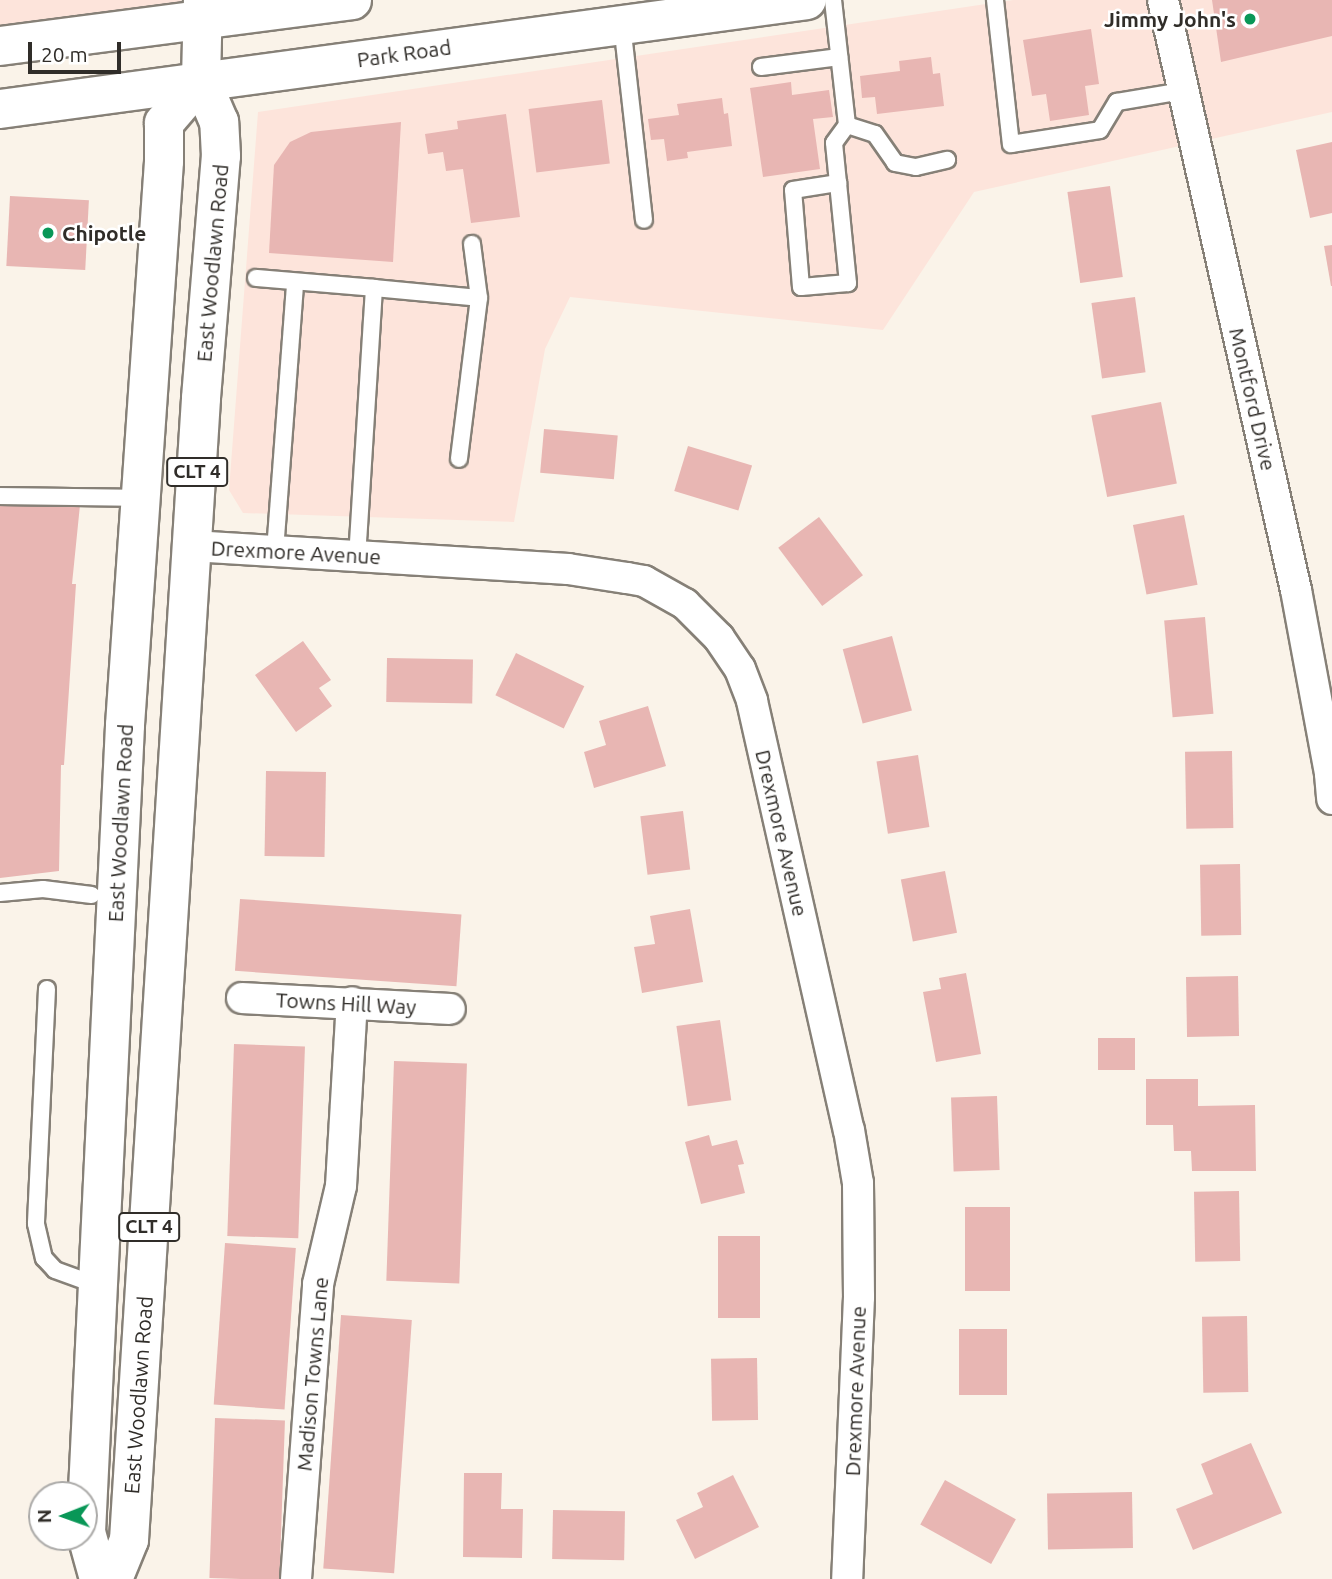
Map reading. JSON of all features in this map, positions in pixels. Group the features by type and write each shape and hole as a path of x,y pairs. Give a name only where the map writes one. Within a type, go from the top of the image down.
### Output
{"main road":[{"path":"0,46 203,10 352,0"},
{"name":"Park Road","path":"0,109 807,0"},
{"name":"East Woodlawn Road","path":"113,1579 129,1540 201,398 220,156 219,122 201,80 203,10"},
{"name":"East Woodlawn Road","path":"99,1579 86,1532 125,725 164,161 164,123 201,80"}],"street":[{"name":"Montford Drive","path":"1163,0 1296,590 1330,774 1332,799"},
{"name":"Drexmore Avenue","path":"192,546 568,569 644,582 685,604 719,638 740,669 755,715 849,1129 858,1183 859,1297 847,1579"},
{"name":"Towns Hill Way","path":"242,998 450,1009"},
{"name":"Madison Towns Lane","path":"296,1579 318,1284 341,1186 352,1002"}],"lane":[{"path":"833,0 847,125 834,143 838,183 848,283 802,286 793,190 838,183"},
{"path":"995,0 1012,144 1100,130 1117,102 1182,91"},
{"path":"622,24 644,220"},
{"path":"761,66 839,57"},
{"path":"847,125 875,134 895,163 916,167 947,160"},
{"path":"459,459 479,298 472,243"},
{"path":"257,278 479,298"},
{"path":"275,551 295,283"},
{"path":"356,555 374,288"},
{"path":"0,496 141,498"},
{"path":"0,893 43,889 92,895"},
{"path":"47,989 36,1224 44,1258 55,1270 86,1281"}],"shaded area":[{"path":"0,0 181,0 182,11 0,36"},
{"path":"1013,0 1332,0 1332,112 974,192 883,330 570,297 545,349 514,522 243,513 229,490 258,112"}],"building":[{"path":"1212,0 1332,0 1332,36 1221,62"},
{"path":"1091,29 1099,84 1085,86 1089,115 1050,121 1046,94 1032,96 1023,40"},
{"path":"931,57 933,74 940,73 944,106 877,114 875,97 862,98 860,76 900,71 899,61"},
{"path":"791,82 792,95 829,90 833,117 813,119 820,169 763,177 750,88"},
{"path":"722,98 724,114 728,113 732,146 687,152 688,158 667,161 664,139 651,140 648,119 679,115 677,104"},
{"path":"602,100 610,164 536,173 529,109"},
{"path":"506,114 520,217 471,223 463,169 446,171 443,152 428,154 425,134 458,129 457,121"},
{"path":"401,122 393,262 269,253 274,165 290,142 311,132"},
{"path":"1332,142 1332,213 1310,218 1296,150"},
{"path":"1110,186 1123,277 1080,283 1067,192"},
{"name":"Chipotle","path":"10,196 89,200 85,270 6,266"},
{"path":"1332,245 1332,286 1331,286 1324,246"},
{"path":"1135,297 1146,372 1102,378 1091,303"},
{"path":"1161,402 1177,483 1107,497 1091,416"},
{"path":"544,429 618,435 614,479 540,473"},
{"path":"688,446 752,466 738,511 674,491"},
{"path":"0,502 80,505 72,584 76,584 64,765 61,765 59,871 0,878"},
{"path":"1184,515 1198,585 1147,595 1133,525"},
{"path":"819,517 863,575 822,606 778,548"},
{"path":"1205,617 1213,714 1173,717 1164,621"},
{"path":"892,636 912,710 863,724 843,649"},
{"path":"303,641 331,680 319,688 332,706 296,732 255,675"},
{"path":"516,653 584,686 564,729 495,695"},
{"path":"387,658 473,660 472,703 386,702"},
{"path":"648,706 666,766 594,788 584,752 606,745 599,721"},
{"path":"1232,751 1233,828 1186,829 1185,752"},
{"path":"918,755 929,827 888,834 877,762"},
{"path":"266,771 326,772 325,857 265,856"},
{"path":"683,811 690,870 648,875 640,816"},
{"path":"1240,864 1241,935 1201,936 1200,865"},
{"path":"945,871 957,933 913,941 901,880"},
{"path":"240,899 461,914 456,986 235,971"},
{"path":"690,909 703,982 642,993 634,947 655,944 650,916"},
{"path":"966,973 981,1054 936,1062 923,992 941,989 939,978"},
{"path":"1238,976 1239,1036 1187,1037 1186,977"},
{"path":"720,1020 731,1100 688,1106 676,1026"},
{"path":"1098,1038 1135,1038 1135,1070 1098,1070"},
{"path":"234,1044 305,1046 298,1238 227,1236"},
{"path":"394,1061 467,1064 459,1283 386,1281"},
{"path":"1146,1079 1198,1079 1198,1106 1255,1105 1256,1171 1192,1171 1191,1151 1174,1151 1173,1125 1146,1125"},
{"path":"997,1096 1000,1170 954,1172 951,1098"},
{"path":"709,1135 712,1146 737,1140 744,1164 738,1165 745,1193 701,1204 685,1142"},
{"path":"1239,1191 1240,1261 1195,1262 1194,1192"},
{"path":"965,1207 1010,1207 1010,1291 965,1291"},
{"path":"718,1236 760,1236 760,1318 718,1318"},
{"path":"225,1243 296,1248 285,1410 214,1405"},
{"path":"341,1315 412,1320 394,1573 323,1568"},
{"path":"1247,1316 1248,1392 1203,1393 1202,1317"},
{"path":"959,1329 1007,1329 1007,1395 959,1395"},
{"path":"757,1358 758,1420 712,1421 711,1359"},
{"path":"215,1418 285,1420 279,1579 209,1578"},
{"path":"1251,1443 1282,1513 1193,1550 1176,1509 1213,1494 1201,1464"},
{"path":"464,1473 502,1473 501,1509 523,1509 522,1558 463,1557"},
{"path":"733,1475 759,1527 695,1559 676,1520 703,1507 697,1493"},
{"path":"945,1480 1016,1519 991,1564 920,1525"},
{"path":"1132,1492 1133,1548 1048,1549 1047,1493"},
{"path":"553,1510 625,1511 624,1560 552,1559"}],"place":[{"name":"Jimmy John's","path":"1250,19"},
{"name":"Chipotle","path":"48,233"}]}
